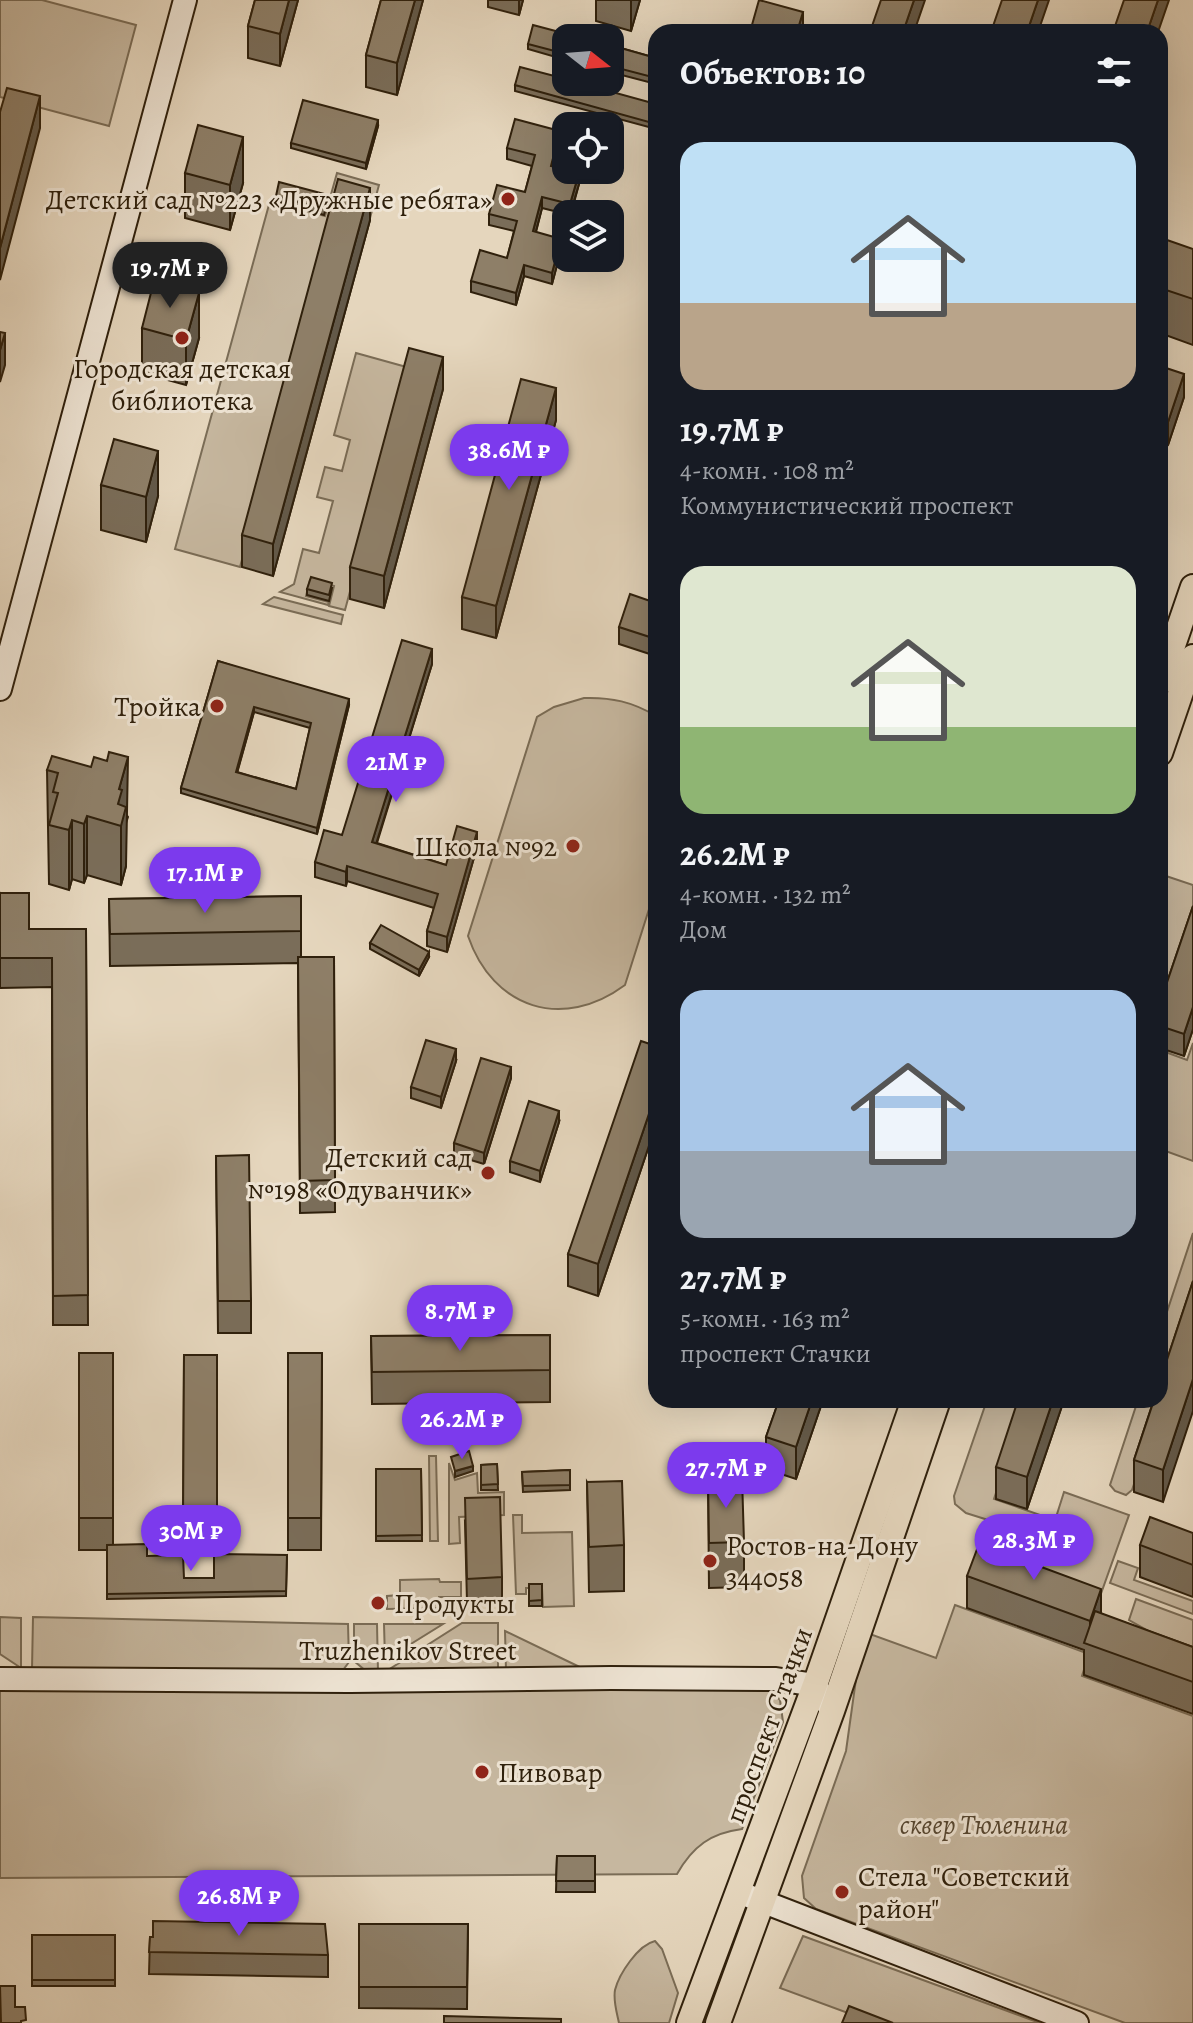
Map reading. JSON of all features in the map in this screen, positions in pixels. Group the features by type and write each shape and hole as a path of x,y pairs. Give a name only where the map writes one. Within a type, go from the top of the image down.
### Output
{"main road":[{"path":"0,689 185,0"},
{"path":"1168,660 1193,587"},
{"path":"1168,730 1193,657"},
{"name":"проспект Стачки","path":"689,2023 815,1685 911,1408"},
{"name":"проспект Стачки","path":"718,2023 832,1711 935,1408"},
{"name":"Truzhenikov Street","path":"0,1679 776,1679 815,1685"},
{"path":"815,1685 832,1711"},
{"path":"739,1892 1077,2023"}],"green space":[{"path":"0,0 42,0 136,25 109,126 0,97"},
{"path":"337,173 379,185 370,218 337,210 240,567 175,549 270,201 325,216"},
{"path":"356,353 410,368 345,610 329,606 334,586 310,580 306,596 329,602 328,605 280,592 294,584 303,549 319,553 333,501 317,497 325,467 342,471 350,440 334,435"},
{"path":"274,597 343,615 341,624 263,604"},
{"name":"Школа №92","path":"584,698 603,698 622,701 648,712 648,912 625,985 601,999 578,1007 555,1009 533,1005 512,996 494,981 479,961 468,936 537,717 554,707"},
{"path":"1168,877 1193,885 1193,912 1168,981"},
{"path":"1193,1043 1193,1161 1168,1152 1168,1053 1187,1060"},
{"path":"1193,1233 1193,1307 1168,1382 1168,1309"},
{"path":"984,1408 1024,1408 994,1499 1046,1517 1039,1536 966,1513 955,1504 954,1496"},
{"path":"1135,1408 1159,1408 1132,1490 1126,1495 1115,1491 1110,1485"},
{"path":"429,1456 436,1456 438,1541 430,1541"},
{"path":"449,1463 455,1480 477,1473 478,1493 504,1492 504,1515 459,1517 460,1543 449,1544"},
{"path":"1064,1492 1129,1515 1098,1602 1040,1568"},
{"path":"513,1515 522,1515 522,1533 572,1532 574,1606 543,1607 542,1588 526,1588 526,1594 516,1594"},
{"path":"1118,1561 1138,1568 1134,1580 1193,1601 1193,1614 1110,1583"},
{"path":"439,1579 440,1582 461,1582 461,1597 439,1597 439,1608 387,1609 387,1596 400,1595 400,1580"},
{"path":"1136,1599 1193,1620 1193,1656 1129,1620"},
{"name":"сквер Тюленина","path":"955,1605 1089,1654 1082,1676 1193,1716 1193,2023 1125,2023 816,1909 804,1898 802,1876 846,1751 857,1672 870,1634 936,1658"},
{"path":"0,1617 21,1618 21,1668 0,1654"},
{"path":"33,1617 348,1624 349,1662 343,1670 32,1669"},
{"path":"462,1623 498,1623 498,1671 385,1672"},
{"path":"354,1624 377,1624 378,1672 366,1671 354,1661"},
{"path":"384,1624 443,1624 385,1660"},
{"path":"505,1631 588,1671 506,1671"},
{"path":"755,1687 771,1690 780,1700 783,1722 742,1829 704,1842 677,1874 0,1878 0,1690"},
{"path":"803,1936 1040,2023 875,2023 780,1988"},
{"path":"655,1941 662,1949 678,1993 669,2023 619,2023 614,1998 617,1983 636,1954"}],"building":[{"path":"255,0 289,0 280,34 248,26"},
{"path":"381,0 415,0 397,63 366,55"},
{"path":"759,0 803,12 799,24 752,24"},
{"path":"881,0 914,0 906,24 873,24"},
{"path":"1002,0 1038,0 1030,24 994,24"},
{"path":"1124,0 1158,0 1150,24 1116,24"},
{"path":"533,25 552,30 552,50 528,44"},
{"path":"624,49 648,56 648,76 624,70"},
{"path":"520,67 552,75 552,95 515,85"},
{"path":"7,88 40,96 0,248 0,112"},
{"path":"624,95 648,102 648,122 624,115 624,112 613,112 555,96"},
{"path":"303,100 378,120 366,163 291,143"},
{"path":"515,119 552,129 552,184 576,184 571,200 542,197 533,231 552,236 552,273 524,265 516,293 471,281 480,250 507,258 517,221 489,214 497,185 525,192 535,155 507,148"},
{"path":"198,125 243,137 230,185 185,173"},
{"path":"338,179 370,188 273,544 242,535"},
{"path":"279,182 328,195 324,209 276,196"},
{"path":"1168,240 1193,249 1193,299 1168,291"},
{"path":"154,281 199,293 186,340 142,328"},
{"path":"0,332 5,333 0,350"},
{"path":"409,348 443,357 384,576 350,567"},
{"path":"1168,369 1184,374 1168,422"},
{"path":"521,379 556,388 496,606 462,597"},
{"path":"114,439 158,451 146,497 101,485"},
{"path":"311,577 332,583 329,595 307,589"},
{"path":"630,594 648,600 648,636 619,627"},
{"path":"402,640 432,649 372,842 446,865 457,826 477,832 447,937 427,931 438,894 347,866 346,872 315,862 324,830 342,835"},
{"path":"218,661 349,699 317,828 181,788","holes":["254,707 311,723 296,789 236,772"]},
{"path":"109,752 128,757 119,789 122,790 118,804 126,807 121,826 87,816 84,824 72,820 69,830 49,825 58,793 53,792 58,773 47,770 52,756 91,767 94,757 107,761"},
{"path":"0,893 29,893 29,929 86,929 88,1295 53,1296 52,958 0,958"},
{"path":"301,896 301,931 110,934 109,899"},
{"path":"1193,906 1193,1007 1184,1034 1168,1029 1168,979"},
{"path":"381,925 429,952 419,970 370,943"},
{"path":"298,957 334,957 335,1180 300,1181"},
{"path":"426,1040 456,1049 441,1097 411,1087"},
{"path":"641,1041 648,1043 648,1117 598,1264 568,1254"},
{"path":"481,1058 511,1067 484,1153 454,1143"},
{"path":"529,1101 559,1111 540,1171 510,1161"},
{"path":"249,1155 251,1301 218,1301 216,1156"},
{"path":"1193,1281 1193,1379 1163,1470 1134,1460 1151,1408 1168,1408 1168,1357"},
{"path":"550,1335 550,1370 372,1372 371,1336"},
{"path":"79,1353 113,1353 113,1518 79,1518"},
{"path":"288,1353 322,1353 321,1518 288,1518"},
{"path":"184,1355 217,1355 217,1520 183,1520"},
{"path":"776,1408 809,1408 796,1447 766,1437"},
{"path":"1015,1408 1050,1408 1027,1477 996,1467"},
{"path":"469,1451 473,1466 455,1471 451,1457"},
{"path":"497,1464 498,1484 481,1485 481,1465"},
{"path":"376,1469 421,1469 422,1535 376,1536"},
{"path":"570,1470 570,1485 523,1486 522,1472"},
{"path":"742,1477 744,1542 709,1543 708,1478"},
{"path":"622,1481 624,1545 589,1547 587,1482"},
{"path":"500,1497 502,1577 467,1579 465,1498"},
{"path":"1150,1517 1193,1533 1193,1565 1140,1545"},
{"path":"147,1544 147,1556 183,1555 184,1578 214,1578 214,1554 287,1555 286,1591 107,1594 107,1545"},
{"path":"979,1544 1101,1589 1090,1621 967,1576"},
{"path":"529,1584 542,1584 542,1600 529,1601"},
{"path":"1095,1611 1193,1647 1193,1682 1084,1643"},
{"path":"557,1856 595,1856 595,1881 556,1881"},
{"path":"153,1921 325,1924 328,1955 149,1952"},
{"path":"359,1924 468,1924 467,1987 359,1987"},
{"path":"32,1935 115,1935 115,1980 32,1980"},
{"path":"0,1986 15,1986 15,2007 25,2007 26,2020 1,2023"},
{"path":"849,2006 893,2023 842,2023"},
{"path":"444,2016 561,2019 561,2023 444,2023"}],"place":[{"name":"Детский сад №223 «Дружные ребята»","path":"508,199"},
{"name":"Городская детская библиотека","path":"182,338"},
{"name":"Тройка","path":"217,706"},
{"name":"Школа №92","path":"573,846"},
{"name":"Детский сад №198 «Одуванчик»","path":"488,1173"},
{"name":"Ростов-на-Дону 344058","path":"710,1561"},
{"name":"Продукты","path":"378,1603"},
{"name":"Пивовар","path":"482,1772"},
{"name":"Стела \"Советский район\"","path":"842,1892"}]}
